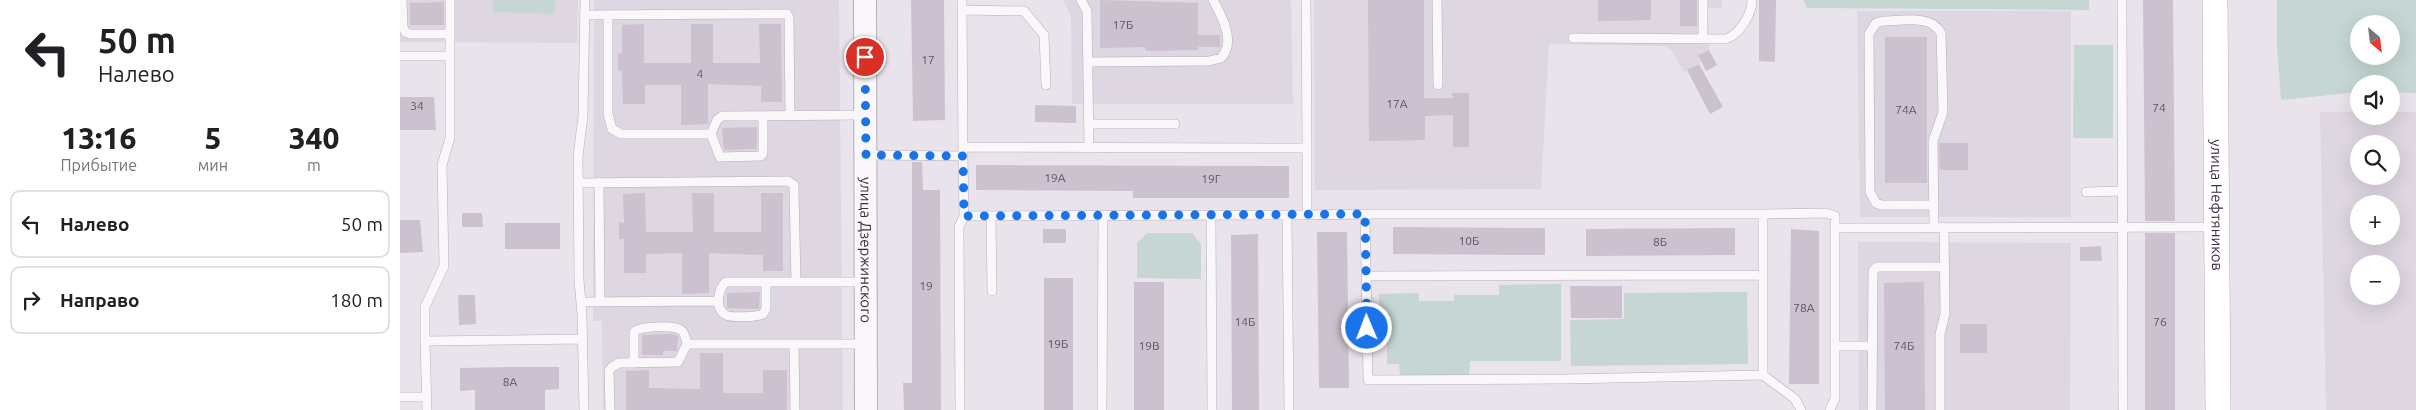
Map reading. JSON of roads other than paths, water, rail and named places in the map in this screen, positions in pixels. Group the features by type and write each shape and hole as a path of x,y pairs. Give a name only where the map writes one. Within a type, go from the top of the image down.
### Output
{"main road":[{"name":"улица Нефтяников","path":"2215,0 2218,410"}],"street":[{"name":"улица Дзержинского","path":"865,0 866,410"}],"lane":[{"path":"402,0 405,32 410,34 450,34"},
{"path":"427,410 425,307 444,266 442,165 450,138 450,0"},
{"path":"584,410 583,339 579,280 578,156 583,116 585,0"},
{"path":"960,410 958,227 964,216 962,0"},
{"path":"1081,0 1087,11 1089,148"},
{"path":"1088,62 1209,61 1220,58 1226,50 1226,28 1222,14 1213,0"},
{"path":"1306,0 1307,215"},
{"path":"1437,0 1438,86"},
{"path":"1703,0 1703,39"},
{"path":"1573,38 1726,39 1733,35 1750,14 1752,0"},
{"path":"2122,0 2123,410"},
{"path":"962,10 1024,12 1044,35 1046,85"},
{"path":"584,15 787,14 789,18 790,115"},
{"path":"608,15 608,114 612,129 621,134 711,134"},
{"path":"1934,205 1876,204 1870,192 1869,34 1876,23 1883,21 1929,21 1938,27 1941,33 1943,112 1934,141 1934,205 1934,227"},
{"path":"400,56 450,56"},
{"path":"763,116 763,153 758,157 722,158 718,155 711,134 717,120 722,116 866,115"},
{"path":"1089,124 1175,124"},
{"path":"866,155 1089,148 1307,148"},
{"path":"578,182 791,182 794,189 796,282"},
{"path":"599,182 600,302"},
{"path":"2086,192 2123,191"},
{"path":"964,216 1365,214 1826,214 1835,216 1835,398 1830,410"},
{"path":"1365,214 1368,380 1763,375 1795,399 1802,410"},
{"path":"1763,214 1763,375"},
{"path":"1211,215 1212,410"},
{"path":"1287,215 1289,410"},
{"path":"991,216 992,291"},
{"path":"1102,410 1103,216"},
{"path":"1940,410 1940,334 1945,314 1944,227"},
{"path":"1835,228 2218,227"},
{"path":"1872,410 1873,271 1877,267 1944,267"},
{"path":"1366,276 1763,276"},
{"path":"766,282 766,309 759,316 728,316 722,312 718,301 722,287 726,282 766,282 796,282 866,282"},
{"path":"581,302 718,301"},
{"path":"610,410 609,371 612,366 619,363 634,363 678,362 687,344 683,332 677,328 636,329 634,332 634,363"},
{"path":"425,341 583,339"},
{"path":"687,344 866,344"},
{"path":"794,344 794,410"},
{"path":"1835,346 1872,346"},
{"path":"400,397 427,396"}]}
